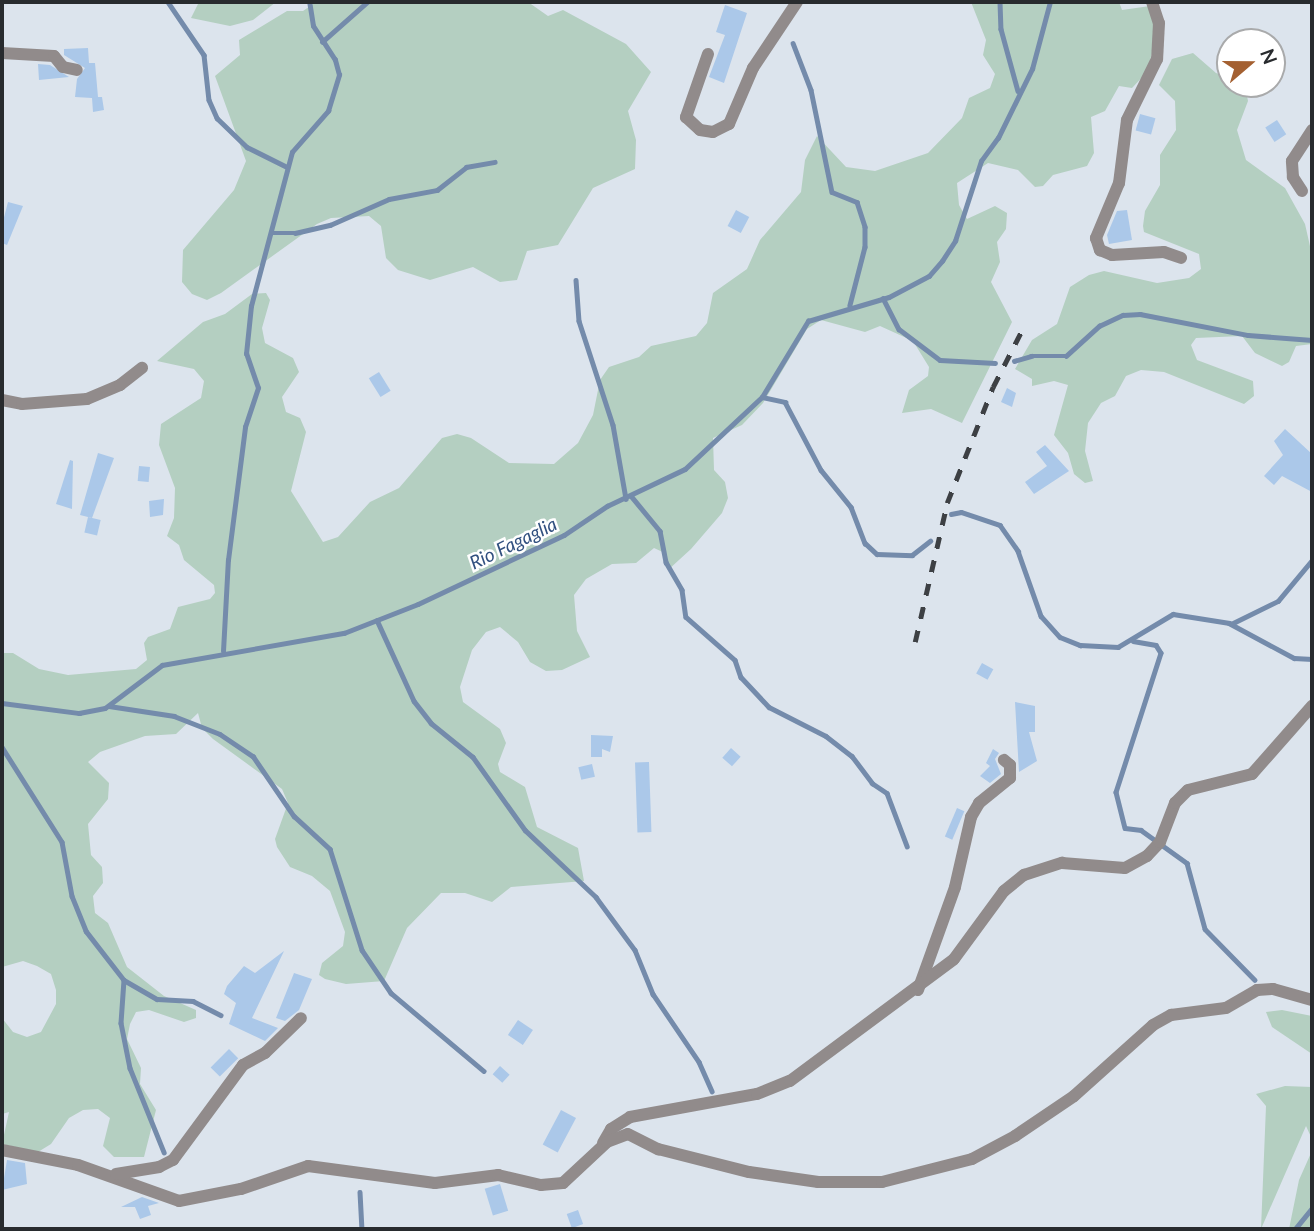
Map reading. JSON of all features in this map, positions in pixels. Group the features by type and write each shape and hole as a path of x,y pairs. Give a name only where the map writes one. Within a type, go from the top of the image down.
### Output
{"street":[{"path":"708,54 686,117 700,130 713,132 729,124 753,68 797,2"},
{"path":"1152,2 1159,23 1157,59 1127,120 1119,183 1096,238 1100,250 1112,254 1164,252 1181,258"},
{"path":"2,53 54,56 63,67 77,71"},
{"path":"1302,191 1293,177 1292,161 1312,130"},
{"path":"2,400 22,404 87,399 120,385 142,368"},
{"path":"599,1149 611,1129 630,1117 757,1094 790,1082 918,990 954,959 1004,891 1024,875 1062,863 1125,868 1147,856 1160,842 1175,803 1188,790 1252,774 1312,706"},
{"path":"918,990 955,887 971,817 979,803 1010,778 1010,765 1004,760"},
{"path":"95,1171 179,1201 240,1189 308,1166 435,1183 498,1175 541,1185 562,1183 599,1149 628,1134 658,1149 749,1172 818,1182 882,1182 933,1172 972,1159 1015,1136 1074,1096 1153,1025 1171,1015 1226,1008 1257,990 1273,989 1312,1000"},
{"path":"2,1150 121,1175 159,1167 173,1160 220,1102 243,1065 265,1054 301,1018"}],"green space":[{"path":"199,2 276,2 253,20 230,26 191,18"},
{"path":"316,2 528,2 548,16 563,10 626,44 651,72 628,111 636,140 635,169 593,188 558,245 527,251 517,280 500,282 473,267 430,280 398,270 386,258 381,226 369,216 331,218 317,224 221,293 207,300 192,294 182,282 183,250 234,190 246,161 215,76 240,55 239,40 287,11 303,11"},
{"path":"971,2 1119,2 1122,10 1150,6 1156,38 1147,72 1132,88 1119,86 1105,111 1091,117 1094,153 1087,166 1053,175 1043,186 1035,187 1018,170 988,163 957,183 959,205 967,219 995,206 1007,213 1006,229 997,242 1000,262 991,282 1012,322 962,423 931,409 902,413 909,390 928,376 929,367 913,341 880,326 865,332 821,320 807,329 763,403 742,425 713,438 714,470 725,482 728,498 722,513 691,549 668,570 667,554 654,548 636,563 612,564 586,579 574,595 577,631 590,657 562,670 546,671 530,662 518,642 500,627 486,632 472,650 460,687 463,702 500,729 506,743 498,764 500,772 525,787 537,827 578,848 584,881 511,887 492,902 465,893 441,893 407,928 384,981 346,984 325,979 319,975 322,963 343,946 345,932 330,891 312,876 290,867 277,847 275,839 288,803 282,789 213,739 202,728 198,713 176,734 145,736 100,752 88,762 109,783 108,799 88,824 91,855 102,867 103,883 93,896 95,913 108,923 127,967 164,996 196,1010 196,1018 184,1022 149,1010 136,1012 130,1024 127,1039 141,1068 140,1084 156,1110 144,1157 114,1157 103,1146 110,1118 98,1109 83,1110 69,1118 51,1144 38,1152 2,1144 9,1112 2,1114 2,1018 13,1032 27,1037 41,1032 56,1004 56,990 51,974 37,966 23,961 2,967 2,653 13,653 39,669 68,675 136,669 147,660 144,643 148,637 170,629 178,607 210,599 215,593 214,585 184,560 179,545 167,536 174,518 175,488 159,445 161,424 201,398 204,381 194,369 157,361 203,322 225,314 252,294 266,293 270,300 262,328 265,343 293,358 299,372 282,397 286,412 300,418 306,432 291,491 323,542 338,537 370,502 399,488 442,438 457,434 471,438 509,463 554,464 578,443 593,415 600,380 609,367 639,357 651,346 696,336 707,323 713,293 747,269 760,240 801,192 805,160 817,136 846,167 875,171 928,153 962,118 969,98 990,88 995,74 983,55 986,40"},
{"path":"1193,53 1216,73 1216,98 1247,98 1237,130 1246,160 1285,188 1305,224 1312,255 1312,344 1296,346 1289,362 1282,366 1255,353 1242,336 1196,338 1191,345 1197,360 1253,381 1254,396 1244,404 1164,372 1141,370 1126,376 1115,396 1101,403 1088,423 1085,451 1093,481 1085,483 1074,474 1068,453 1054,435 1068,385 1054,381 1032,386 1032,379 1015,369 1032,340 1057,324 1070,287 1089,275 1104,271 1157,283 1189,278 1201,269 1199,254 1144,232 1143,226 1145,211 1160,185 1160,155 1176,130 1175,101 1159,85 1172,59"},
{"path":"1282,1010 1312,1016 1312,1054 1272,1027 1266,1012"},
{"path":"1285,1086 1312,1087 1312,1139 1306,1126 1261,1229 1266,1106 1256,1094"},
{"path":"1312,1139 1312,1229 1289,1229 1299,1180 1311,1153"}],"building":[{"path":"725,5 747,13 724,83 709,77 725,35 716,32"},
{"path":"88,48 89,63 95,63 98,97 102,97 104,110 93,112 92,98 75,97 77,79 85,68 64,55 64,49"},
{"path":"38,64 50,65 69,77 39,80"},
{"path":"1140,114 1155,118 1151,135 1136,130"},
{"path":"1277,120 1286,134 1275,142 1265,128"},
{"path":"8,202 23,206 7,245 2,243 2,225"},
{"path":"736,210 749,217 741,233 728,226"},
{"path":"1127,210 1132,240 1109,244 1107,235 1117,211"},
{"path":"379,372 391,391 380,397 369,378"},
{"path":"1007,388 1016,393 1012,407 1001,402"},
{"path":"1285,429 1312,454 1312,492 1282,476 1274,485 1264,476 1283,455 1274,441"},
{"path":"1045,445 1069,471 1034,494 1025,482 1047,466 1036,452"},
{"path":"98,453 114,458 92,518 80,515"},
{"path":"70,460 73,461 72,509 56,504"},
{"path":"139,466 150,467 149,482 138,481"},
{"path":"164,499 163,515 150,517 149,501"},
{"path":"88,517 101,520 97,536 84,533"},
{"path":"982,663 993,669 988,680 976,673"},
{"path":"1015,702 1035,706 1035,732 1029,732 1037,761 1019,772"},
{"path":"591,735 613,736 610,752 602,749 602,757 591,757"},
{"path":"731,748 741,757 732,766 722,758"},
{"path":"993,749 999,753 995,759 1001,774 990,783 980,776 990,766 986,763"},
{"path":"635,762 649,762 651,832 637,832"},
{"path":"592,764 595,777 581,780 578,767"},
{"path":"957,808 964,811 952,840 945,837"},
{"path":"284,951 252,1018 278,1028 265,1041 229,1024 236,1003 224,994 227,986 244,966 255,973"},
{"path":"294,973 312,979 299,1010 285,1021 276,1018"},
{"path":"518,1020 533,1030 523,1045 508,1035"},
{"path":"229,1049 238,1058 220,1077 211,1067"},
{"path":"500,1066 510,1075 502,1083 493,1074"},
{"path":"561,1110 576,1118 558,1152 543,1144"},
{"path":"7,1160 25,1163 27,1184 2,1190"},
{"path":"500,1184 508,1211 493,1215 485,1189"},
{"path":"142,1197 159,1203 148,1206 151,1215 140,1219 135,1207 121,1207"},
{"path":"578,1210 583,1224 572,1228 567,1214"}],"waterway":[{"path":"168,2 204,55 209,100 217,118 247,147 287,167"},
{"path":"223,651 228,560 245,427 258,388 246,354 251,306 292,152 328,111 339,75 335,60 313,26 309,2"},
{"path":"322,42 367,2"},
{"path":"1000,2 1001,29 1018,91"},
{"path":"762,397 808,321 889,297 929,276 942,261 955,241 981,161 998,138 1032,69 1050,2"},
{"path":"793,43 811,90 832,192 857,202 865,227 865,247 850,305"},
{"path":"271,233 295,233 330,225 389,199 437,190 466,167 495,162"},
{"path":"576,280 579,321 613,425 626,499"},
{"path":"883,298 899,329 940,360 995,363"},
{"path":"1014,361 1031,356 1066,356 1099,326 1123,315 1140,314 1248,335 1312,340"},
{"name":"Rio Fagaglia","path":"2,703 79,713 105,708 162,665 344,633 418,604 564,535 607,506 685,469 762,397 785,402 821,470 851,507 865,543 877,554 912,555 930,541"},
{"path":"632,497 660,531 666,562 682,590 686,617 735,660 741,677 769,707 826,736 852,756 872,783 887,793 907,846"},
{"path":"951,514 961,512 1000,525 1018,551 1041,616 1060,637 1080,645 1118,647 1173,614 1229,623 1294,658 1312,659"},
{"path":"1231,624 1278,601 1312,560"},
{"path":"377,620 414,701 431,723 473,757 525,830 596,897 635,950 653,994 699,1062 712,1091"},
{"path":"1133,641 1156,645 1161,653 1116,792 1125,828 1141,830 1187,863 1205,929 1255,980"},
{"path":"109,706 174,716 220,734 253,756 294,816 330,849 362,950 391,993 484,1071"},
{"path":"2,747 62,842 72,896 86,931 124,980 121,1023 130,1068 164,1152"},
{"path":"124,980 157,999 193,1001 221,1015"},
{"path":"360,1192 362,1229"},
{"path":"1295,1229 1312,1208"}],"railway":[{"path":"915,642 947,503 993,387 1023,328"}]}
